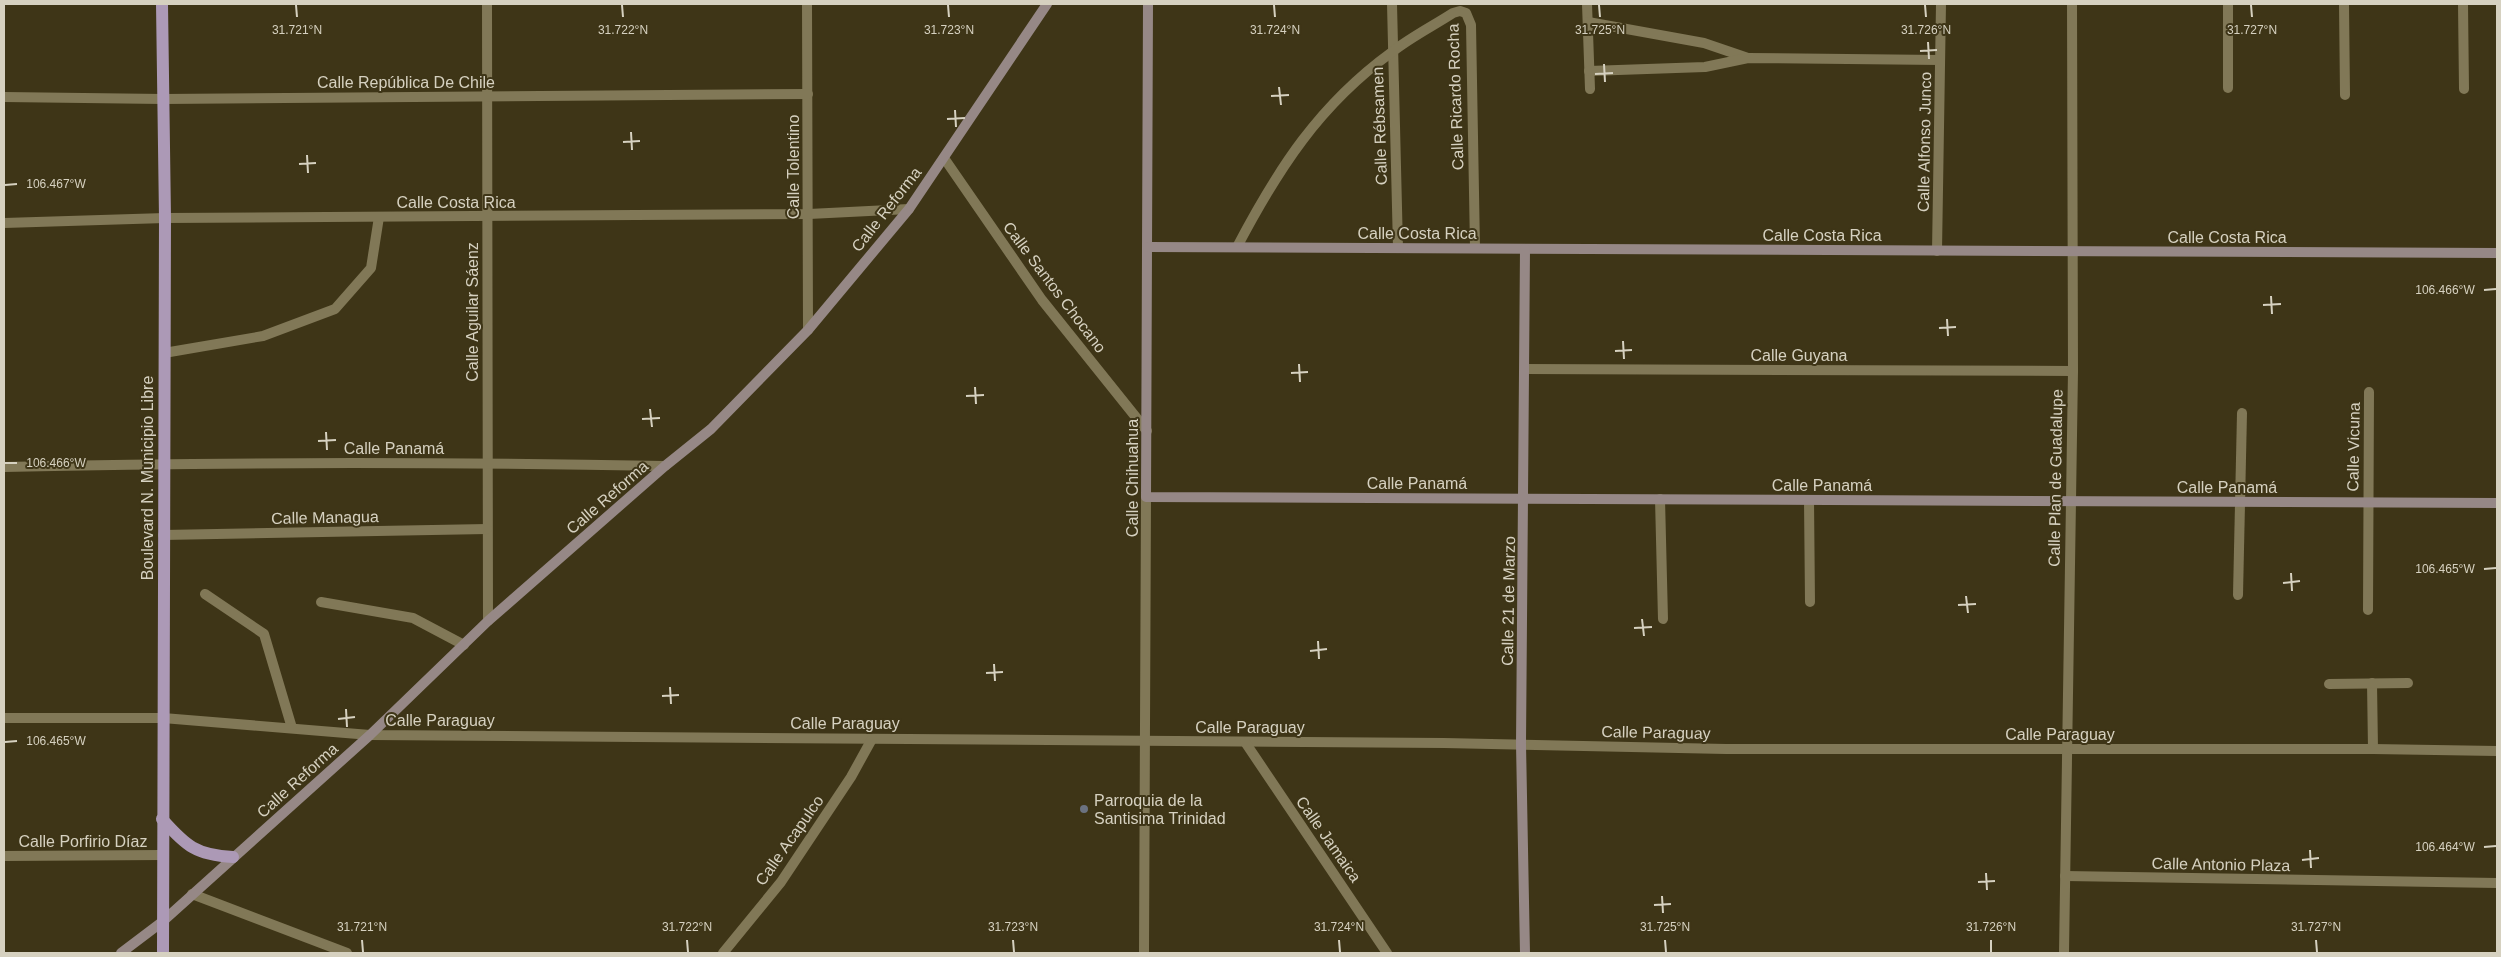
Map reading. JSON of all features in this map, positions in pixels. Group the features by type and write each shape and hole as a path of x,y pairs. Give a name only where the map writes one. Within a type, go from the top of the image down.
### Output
{"main road":[{"name":"Boulevard N. Municipio Libre","path":"162,4 165,218 162,953"},
{"path":"162,819 181,841 195,851 211,856 233,857"}],"street":[{"name":"Calle Aguilar Sáenz","path":"487,4 488,621"},
{"name":"Calle Tolentino","path":"807,4 808,330"},
{"name":"Calle Reforma","path":"121,953 162,922 370,735 488,621 665,466 711,429 808,330 909,210 1047,4"},
{"name":"Calle Chihuahua","path":"1144,953 1148,4"},
{"name":"Calle Rébsamen","path":"1392,4 1398,248"},
{"path":"1587,4 1590,90"},
{"name":"Calle Alfonso Junco","path":"1938,251 1941,4"},
{"name":"Calle Plan de Guadalupe","path":"2064,953 2073,371 2072,4"},
{"path":"2228,4 2228,88"},
{"path":"2344,4 2345,95"},
{"path":"2463,4 2464,89"},
{"name":"Calle Ricardo Rocha","path":"1237,248 1265,193 1308,131 1331,104 1392,51 1453,13 1460,11 1469,18 1475,248"},
{"path":"1588,22 1704,43 1731,50 1748,58"},
{"path":"1589,71 1705,67 1748,58 1940,60"},
{"name":"Calle República De Chile","path":"4,97 163,99 808,94"},
{"name":"Calle Santos Chocano","path":"944,158 1042,300 1147,431"},
{"name":"Calle Costa Rica","path":"4,223 165,218 809,214 909,210"},
{"path":"164,353 263,336 335,309 371,268 379,217"},
{"name":"Calle Costa Rica","path":"1148,247 2497,253"},
{"name":"Calle 21 de Marzo","path":"1525,249 1521,744 1525,953"},
{"name":"Calle Guyana","path":"1524,369 2073,371"},
{"name":"Calle Vicuna","path":"2368,610 2369,392"},
{"path":"2238,595 2242,413"},
{"name":"Calle Panamá","path":"4,467 163,464 488,463 665,466"},
{"name":"Calle Panamá","path":"1146,497 2497,503"},
{"path":"1660,499 1662,619"},
{"path":"1809,500 1810,602"},
{"name":"Calle Managua","path":"163,535 488,529"},
{"path":"205,594 264,634 292,728"},
{"path":"321,602 413,618 464,645"},
{"path":"2329,684 2408,683"},
{"path":"2372,684 2373,749"},
{"name":"Calle Paraguay","path":"4,718 163,718 370,735 1521,744 1726,749 2373,749 2497,751"},
{"name":"Calle Acapulco","path":"723,953 780,882 851,777 872,738"},
{"name":"Calle Jamaica","path":"1245,742 1387,953"},
{"name":"Calle Porfirio Díaz","path":"4,856 162,855"},
{"name":"Calle Antonio Plaza","path":"2065,876 2497,883"},
{"path":"192,894 347,953"}],"place":[{"name":"Parroquia de la Santisima Trinidad","path":"1084,809"}]}
